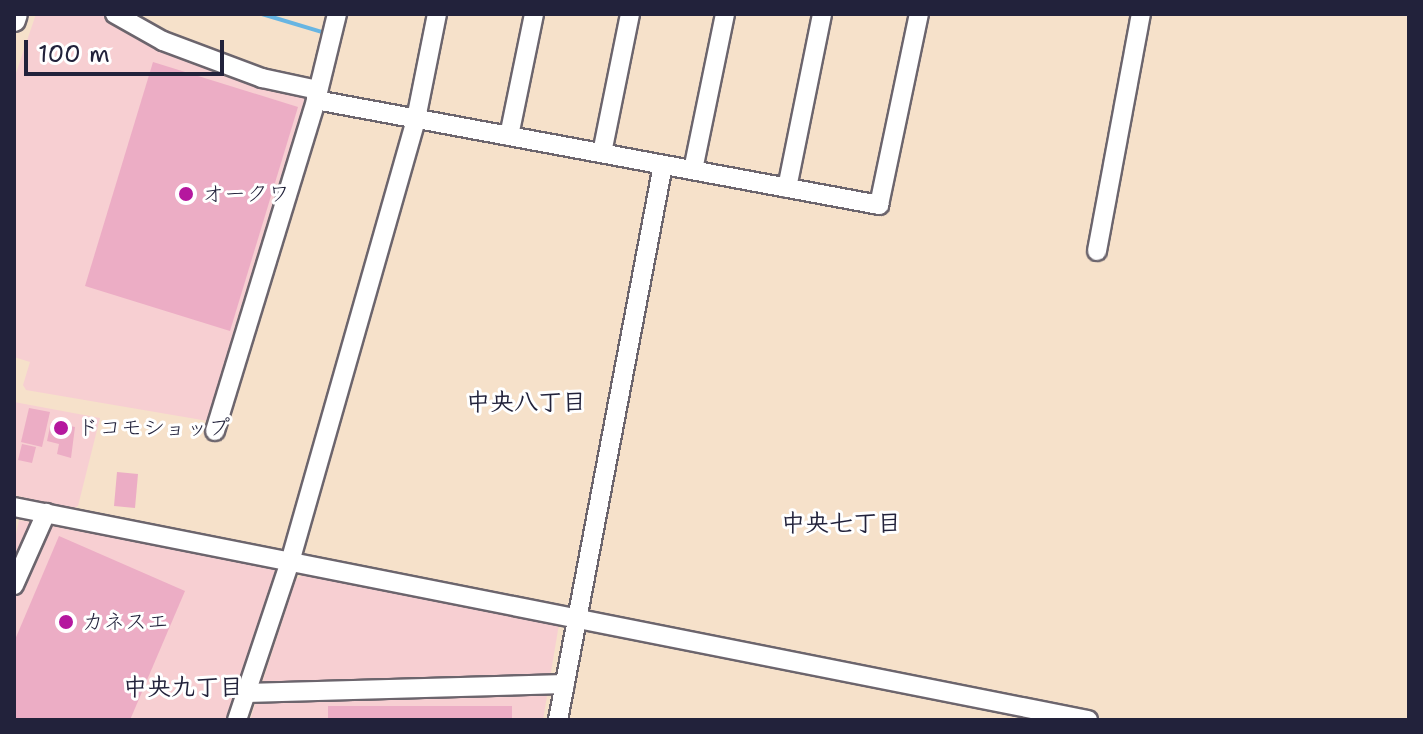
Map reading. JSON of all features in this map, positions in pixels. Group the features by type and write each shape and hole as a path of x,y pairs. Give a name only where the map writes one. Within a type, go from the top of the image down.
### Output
{"main road":[{"path":"14,20 16,14"}],"street":[{"path":"115,14 163,41 317,95 416,119 879,205 919,14"},
{"path":"215,431 317,95 337,14"},
{"path":"237,720 290,562 416,119 437,14"},
{"path":"509,136 534,14"},
{"path":"602,153 630,14"},
{"path":"693,170 725,14"},
{"path":"787,188 822,14"},
{"path":"1097,251 1141,14"},
{"path":"558,720 663,165"},
{"path":"14,507 1088,720"},
{"path":"14,585 46,513"},
{"path":"246,693 565,684"}],"shaded area":[{"path":"36,14 101,14 306,94 309,102 208,421 26,390 23,385 30,362 14,357 14,79"},
{"path":"14,402 100,418 78,506 72,509 14,495"},
{"path":"19,520 282,568 229,720 14,720 14,544"},
{"path":"303,575 559,624 543,720 250,720 296,579"}],"building":[{"path":"153,62 298,107 230,331 85,286"},
{"path":"29,408 50,412 42,447 21,442"},
{"path":"51,422 75,427 71,458 57,454 59,444 47,441"},
{"path":"22,444 36,447 32,463 18,460"},
{"path":"117,472 138,474 135,508 114,506"},
{"path":"59,536 185,591 130,720 14,720 14,642"},
{"path":"328,706 512,706 512,720 328,720"}],"waterway":[{"path":"262,14 322,32"}],"place":[{"name":"オークワ","path":"186,194"},
{"name":"ドコモショップ","path":"61,428"},
{"name":"カネスエ","path":"66,622"}],"district":[{"name":"中央八丁目","path":"526,403"},
{"name":"中央七丁目","path":"841,524"},
{"name":"中央九丁目","path":"183,688"}]}
